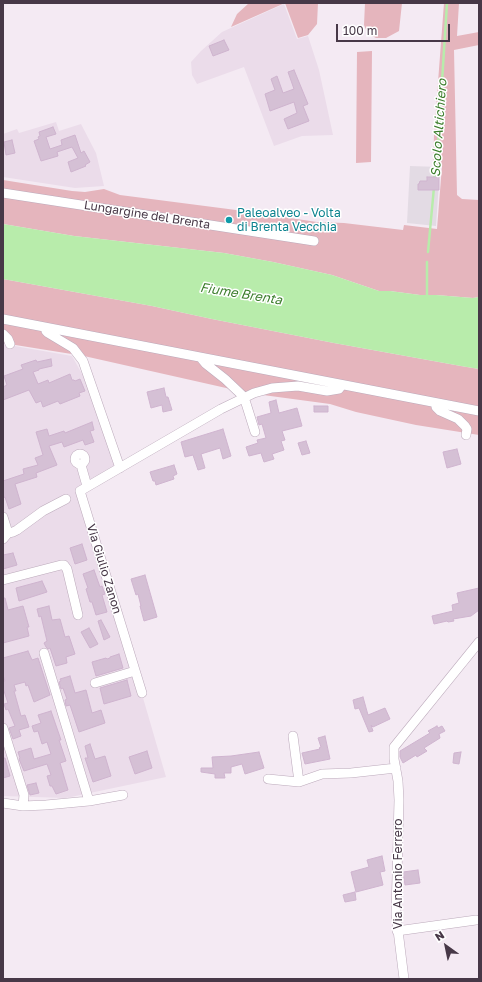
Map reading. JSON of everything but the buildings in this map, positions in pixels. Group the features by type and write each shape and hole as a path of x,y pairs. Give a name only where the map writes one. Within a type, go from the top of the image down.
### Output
{"street":[{"name":"Lungargine del Brenta","path":"3,193 314,241"},
{"path":"3,319 479,411"},
{"path":"47,328 46,331 48,333 73,348 83,361 120,468"},
{"path":"3,334 8,339 10,344"},
{"path":"201,358 244,397 255,432"},
{"path":"3,517 5,536 17,530 67,496 120,468 244,397 272,388 298,386 327,391 338,389 342,385"},
{"path":"436,403 436,407 440,411 458,419 465,426 467,429 466,435"},
{"name":"Via Giulio Zanon","path":"81,464 83,488 142,692"},
{"path":"3,580 64,565 67,568 78,615"},
{"name":"Via Antonio Ferrero","path":"404,979 397,931 396,892 399,800 394,747 398,740 436,696 479,642"},
{"path":"44,652 89,801"},
{"path":"95,683 135,671"},
{"path":"3,728 24,795 23,806"},
{"path":"293,736 299,782"},
{"path":"268,779 299,782 322,774 351,773 396,768"},
{"path":"3,803 23,806 46,806 123,795"},
{"path":"397,931 476,920"}],"shaded area":[{"path":"249,3 285,3 231,27 237,14"},
{"path":"285,3 318,3 317,24 308,35 298,38"},
{"path":"365,3 402,3 399,31 386,38 376,38 368,34 364,25"},
{"path":"444,3 459,3 457,36 479,32 479,45 454,50 457,195 462,199 479,200 479,297 473,298 420,295 379,291 332,275 224,253 74,236 3,224 3,180 72,191 85,192 104,189 120,195 317,222 344,223 403,230 404,225 437,229 442,166 433,165"},
{"path":"284,4 297,39 308,36 319,70 333,135 302,136 274,146 244,67 197,84 192,75 191,62 222,32"},
{"path":"372,51 371,162 356,163 357,52"},
{"path":"56,122 59,131 81,124 96,153 104,186 75,188 3,177 3,134 17,129 19,133"},
{"path":"410,166 440,167 436,226 407,223"},
{"path":"3,279 152,306 334,343 479,369 479,435 416,425 356,412 330,404 235,390 84,356 3,343"},
{"path":"3,344 72,356 86,381 120,467 83,491 166,777 66,798 3,796"}],"water":[{"name":"Fiume Brenta","path":"3,224 74,236 224,253 332,275 379,291 420,295 473,298 479,297 479,369 334,343 152,306 3,279"}],"waterway":[{"name":"Scolo Altichiero","path":"434,180 438,145 447,3"},
{"name":"Scolo Altichiero","path":"428,252 434,187"},
{"name":"Scolo Altichiero","path":"427,262 427,298"}],"place":[{"name":"Paleoalveo - Volta di Brenta Vecchia","path":"229,220"}]}
